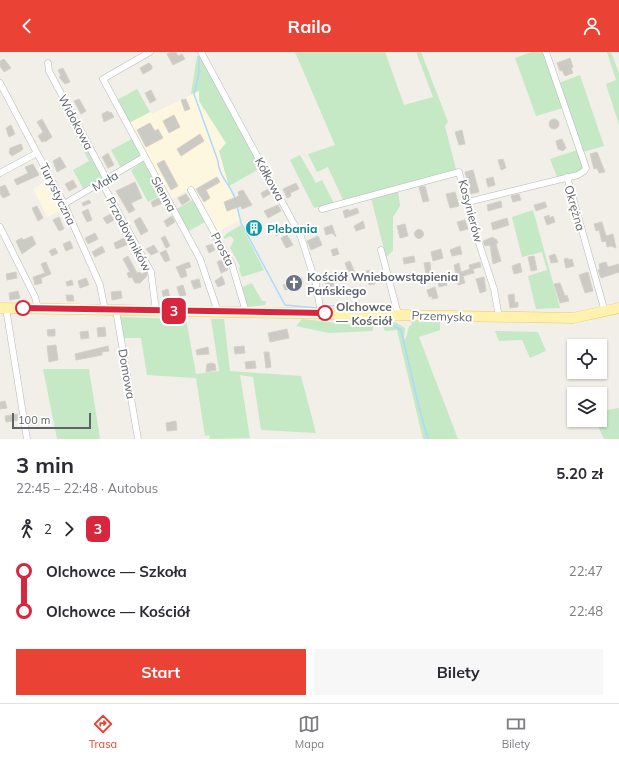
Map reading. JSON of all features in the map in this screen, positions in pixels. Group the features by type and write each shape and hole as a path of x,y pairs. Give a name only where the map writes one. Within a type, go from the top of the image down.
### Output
{"main road":[{"name":"Przemyska","path":"3,308 321,314 458,314 499,317 573,318 619,308"}],"street":[{"name":"Sienna","path":"150,52 103,79 144,158 200,259 218,312"},
{"name":"Kółkowa","path":"200,52 301,237 316,284 321,314"},
{"path":"546,52 586,168 578,175 567,178"},
{"name":"Widokowa","path":"48,63 49,71 105,181"},
{"name":"Turystyczna","path":"0,83 64,204 110,310"},
{"path":"0,173 38,153"},
{"name":"Mała","path":"64,204 144,158"},
{"name":"Kosynierów","path":"322,209 456,172 461,175 475,231 494,289 499,317"},
{"name":"Okrężna","path":"468,202 567,178 605,312"},
{"name":"Przodowników","path":"105,181 150,272 156,310"},
{"name":"Prosta","path":"191,190 232,265 246,312"},
{"path":"0,227 35,297 38,308"},
{"path":"381,250 398,314"},
{"path":"3,308 27,439"},
{"name":"Domowa","path":"110,310 138,439"}],"shaded area":[{"path":"199,91 199,101 226,143 224,170 240,220 217,232 192,188 170,200 129,123 150,112 152,114"},
{"path":"48,180 63,209 47,217 33,189"}],"green space":[{"path":"295,52 385,52 404,105 433,97 416,52 421,52 448,122 445,126 456,169 343,200 328,167 317,172 308,154 335,145"},
{"path":"531,52 543,52 563,108 536,116 515,58"},
{"path":"607,52 611,52 619,73 619,125 606,84 616,80"},
{"path":"197,56 201,56 261,168 229,186 219,151 226,143 199,101 199,91 191,94"},
{"path":"580,75 604,146 583,152 559,83"},
{"path":"137,89 150,112 129,123 117,100"},
{"path":"64,102 103,177 101,181 84,190 73,170 89,161 60,105"},
{"path":"132,139 140,155 138,159 121,168 111,150"},
{"path":"577,150 583,169 579,172 557,177 550,159"},
{"path":"300,155 316,183 322,180 334,203 314,208 290,160"},
{"path":"144,161 163,194 148,202 131,170"},
{"path":"398,190 400,206 393,217 393,251 386,257 371,198"},
{"path":"193,200 205,222 187,232 175,210"},
{"path":"533,210 560,308 536,309 528,276 547,270 542,252 522,257 512,217"},
{"path":"241,225 264,270 242,277 239,269 240,266 230,248 234,240 231,236 224,239 226,234"},
{"path":"252,283 262,301 266,301 265,305 247,307 242,287"},
{"path":"120,317 186,319 196,374 219,371 211,319 224,319 230,371 301,376 316,433 261,430 253,377 240,375 250,438 210,439 209,435 205,436 196,378 147,375 141,338 124,338"},
{"path":"302,319 338,323 351,320 373,320 373,331 329,333 296,326"},
{"path":"410,320 440,320 440,330 419,337 458,439 423,439 397,330 385,331 381,323 395,322 405,328 404,339 406,338 409,326 412,325"},
{"path":"495,331 538,332 546,351 530,358 522,340 499,341"},
{"path":"43,369 89,369 100,439 57,439"},
{"path":"619,408 619,439 604,439 598,427 607,427 607,410"}],"building":[{"path":"170,52 176,52 178,56 182,54 185,59 173,65 167,54"},
{"path":"570,58 573,73 565,76 562,70 560,71 557,63"},
{"path":"4,59 11,68 4,72 0,66 0,61"},
{"path":"149,63 152,66 152,69 143,74 140,68"},
{"path":"63,68 70,82 65,84 59,77 61,76 58,70"},
{"path":"151,90 156,100 150,103 145,93"},
{"path":"79,99 86,111 81,114 74,101"},
{"path":"186,99 190,109 185,111 181,100"},
{"path":"108,111 109,113 111,112 114,117 104,122 102,114"},
{"path":"174,115 180,127 169,133 163,121"},
{"path":"42,119 52,137 45,142 42,142 38,136 43,132 37,122"},
{"path":"554,119 559,124 554,129 549,124"},
{"path":"150,123 155,131 158,129 163,138 146,147 137,130"},
{"path":"11,125 15,134 9,137 6,128"},
{"path":"462,130 465,144 459,145 455,132"},
{"path":"200,134 204,141 181,156 177,149"},
{"path":"562,139 566,148 563,151 558,149 556,141"},
{"path":"21,144 23,149 19,152 12,156 9,153 10,148"},
{"path":"597,152 605,172 599,173 597,168 594,169 590,154"},
{"path":"108,153 114,165 108,168 102,157"},
{"path":"60,157 66,167 57,172 53,161"},
{"path":"503,159 506,168 501,170 498,160"},
{"path":"164,160 178,186 171,190 157,164"},
{"path":"33,164 39,175 17,185 14,180 28,173 25,167"},
{"path":"473,170 479,192 471,194 465,172"},
{"path":"217,177 220,182 206,190 210,198 204,202 196,189"},
{"path":"493,177 495,185 488,187 486,179"},
{"path":"73,180 77,187 69,191 65,184"},
{"path":"135,182 142,198 131,203 135,210 129,213 116,191"},
{"path":"296,183 299,189 290,193 291,196 287,198 283,189"},
{"path":"5,185 10,195 3,198 0,194 0,187"},
{"path":"425,186 429,201 423,202 419,187"},
{"path":"270,188 272,193 263,198 261,193"},
{"path":"243,190 252,205 242,209 241,206 227,211 224,202 239,196 238,192"},
{"path":"455,192 459,206 450,208 446,194"},
{"path":"186,194 190,200 182,205 178,198"},
{"path":"519,194 521,200 513,202 511,196"},
{"path":"160,197 163,203 153,207 151,202"},
{"path":"89,200 91,203 83,206 82,203"},
{"path":"501,201 502,207 488,211 487,205"},
{"path":"545,202 547,207 536,211 534,205"},
{"path":"278,205 281,211 268,218 264,211"},
{"path":"37,206 43,218 38,221 32,208"},
{"path":"357,208 359,213 345,218 343,211 348,209 349,211"},
{"path":"88,209 92,220 87,222 82,212"},
{"path":"111,214 114,220 107,224 103,218"},
{"path":"549,215 550,218 553,216 555,222 547,225 544,217"},
{"path":"172,216 175,222 167,227 164,221"},
{"path":"59,217 64,229 59,231 53,220"},
{"path":"140,217 148,231 141,235 134,221"},
{"path":"507,218 509,225 493,230 491,223"},
{"path":"465,220 468,229 460,231 457,222"},
{"name":"Plebania","path":"258,221 262,229 249,235 245,227"},
{"path":"363,221 365,228 356,231 354,226"},
{"path":"602,222 606,236 613,234 616,248 611,246 607,247 606,241 602,242 599,230 596,231 594,224"},
{"path":"405,224 408,236 400,238 397,226"},
{"path":"332,225 336,237 332,233 326,235 324,228"},
{"path":"279,227 282,233 276,236 273,229"},
{"path":"419,229 424,234 419,239 414,234"},
{"path":"95,233 98,239 88,244 85,238"},
{"path":"287,235 293,245 286,248 281,238"},
{"path":"32,236 36,244 22,254 16,241"},
{"path":"165,236 170,246 166,248 161,238"},
{"path":"318,236 322,245 311,250 307,241"},
{"path":"126,237 129,244 116,249 114,243"},
{"path":"493,237 498,243 496,244 501,261 493,264 490,245 485,246 483,241"},
{"path":"70,241 73,248 66,251 63,244"},
{"path":"212,244 215,250 209,253 206,246"},
{"path":"154,245 158,252 151,255 146,249"},
{"path":"102,246 105,252 95,257 92,252"},
{"path":"460,246 462,254 452,256 450,250"},
{"path":"55,248 58,253 52,256 49,251"},
{"path":"337,248 339,254 333,256 331,250"},
{"path":"441,249 443,258 433,261 431,252"},
{"path":"166,250 170,260 165,262 160,253"},
{"path":"555,254 558,262 551,263 549,256"},
{"path":"128,256 137,273 147,273 147,276 140,283 135,283 132,277 129,278 127,273 130,272 123,259"},
{"path":"414,256 415,262 404,264 403,258"},
{"path":"534,256 537,270 531,271 528,257"},
{"path":"568,258 568,260 572,259 574,266 566,268 564,259"},
{"path":"223,259 228,270 221,273 217,262"},
{"path":"350,261 355,273 349,275 345,263"},
{"path":"46,262 51,274 41,278 42,283 35,285 33,277 45,273 41,264"},
{"path":"189,262 191,267 185,269 187,276 181,278 176,267"},
{"path":"430,262 431,273 426,274 424,263"},
{"path":"480,262 481,267 473,269 474,273 463,276 465,283 458,285 454,265 459,263 461,272 470,269 469,265"},
{"path":"606,262 608,267 619,264 619,272 601,278 598,270 600,269 599,264"},
{"path":"520,263 522,272 514,274 512,266"},
{"path":"371,270 375,284 369,285 366,271"},
{"path":"16,272 17,278 7,280 6,274"},
{"path":"415,272 417,278 405,282 403,275"},
{"path":"588,272 593,291 585,293 579,275"},
{"path":"222,276 225,284 218,287 215,281"},
{"path":"444,276 447,285 439,287 437,278"},
{"path":"484,277 486,291 480,293 476,279"},
{"path":"86,278 89,285 80,288 78,281"},
{"name":"Kościół Wniebowstąpienia Pańskiego","path":"302,278 303,284 285,290 283,285"},
{"path":"199,279 201,287 194,289 191,281"},
{"path":"332,279 334,286 326,287 325,281"},
{"path":"72,280 73,285 67,286 66,282"},
{"path":"560,283 565,296 567,295 569,301 560,303 554,284"},
{"path":"183,285 186,295 180,297 177,287"},
{"path":"357,287 359,295 347,297 345,289"},
{"path":"435,287 438,298 432,299 432,296 429,297 427,290"},
{"path":"168,289 170,299 164,300 162,291"},
{"path":"18,291 20,298 10,300 9,293"},
{"path":"121,291 122,298 112,300 111,292"},
{"path":"514,294 515,303 518,302 518,307 510,308 508,295"},
{"path":"66,295 73,295 74,301 67,301"},
{"path":"105,327 106,336 98,337 97,328"},
{"path":"55,329 55,336 48,336 47,330"},
{"path":"287,329 289,338 270,342 268,333"},
{"path":"88,331 89,338 81,339 80,332"},
{"path":"56,345 58,360 49,362 47,346"},
{"path":"108,346 109,351 102,352 102,355 76,360 75,354"},
{"path":"244,346 245,353 235,354 234,347"},
{"path":"208,347 209,354 197,355 196,350"},
{"path":"264,352 269,352 271,367 266,368"},
{"path":"255,361 256,368 246,369 245,362"},
{"path":"207,364 215,364 216,370 206,372"},
{"path":"5,401 7,408 0,409 0,402"},
{"path":"17,414 18,420 6,422 5,416"},
{"path":"176,421 177,430 167,431 166,423"}],"waterway":[{"path":"199,58 199,73 194,94 220,170 235,198"},
{"path":"237,206 241,223 285,305 317,308"},
{"path":"327,306 365,305"},
{"path":"379,325 394,326 401,330 428,439"}],"bus line":[{"name":"3","path":"23,308 325,313"}],"place":[{"name":"Plebania","path":"254,228"},
{"name":"Kościół Wniebowstąpienia Pańskiego","path":"294,283"},
{"name":"Olchowce — Kościół","path":"325,313"}]}
